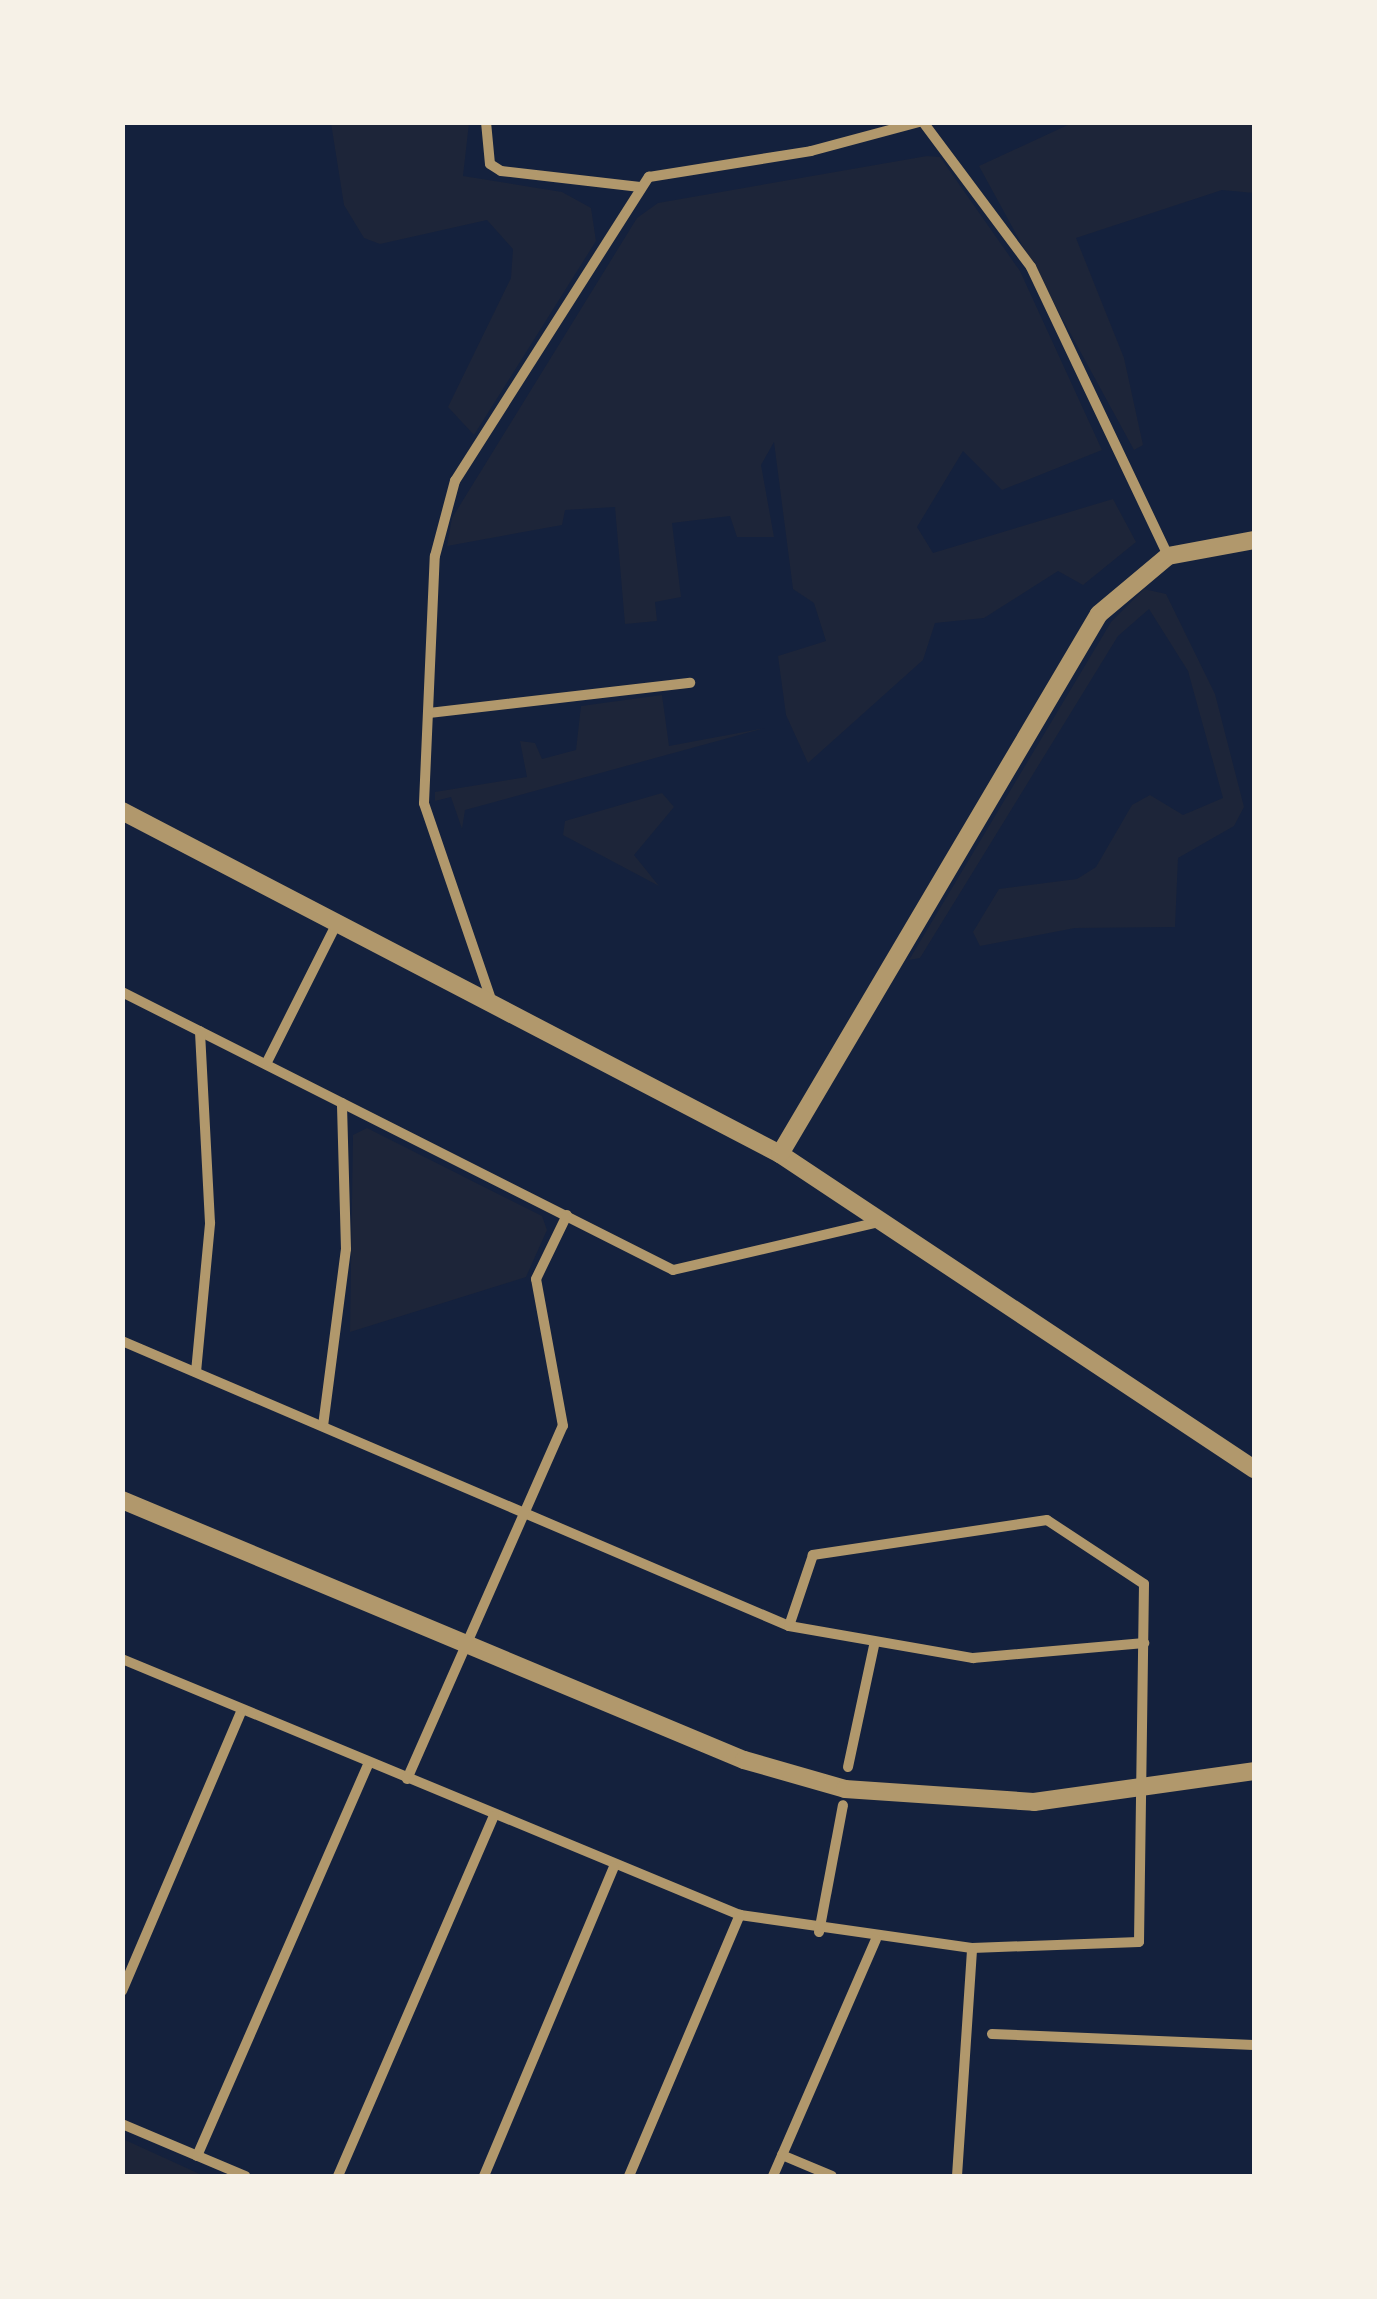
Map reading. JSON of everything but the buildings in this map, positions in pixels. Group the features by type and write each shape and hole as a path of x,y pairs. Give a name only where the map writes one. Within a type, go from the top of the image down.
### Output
{"street":[{"path":"486,122 490,164 501,171 640,187"},
{"path":"494,1006 424,803 435,556 454,481 640,187 661,171 812,152 921,122 1031,267 1168,556"},
{"path":"780,1154 1098,614 1168,556 1254,540"},
{"path":"429,713 690,683"},
{"path":"122,812 780,1154 889,1219 1254,1469"},
{"path":"266,1064 336,924"},
{"path":"122,992 673,1270 889,1219"},
{"path":"196,1372 210,1223 200,1031"},
{"path":"323,1426 346,1249 342,1103"},
{"path":"407,1779 563,1426 536,1279 567,1215"},
{"path":"122,1342 789,1626 874,1646 974,1658 1144,1643"},
{"path":"122,1500 744,1760 845,1789 1034,1802 1254,1771"},
{"path":"122,1659 614,1867 740,1916 876,1940 972,1948 1139,1942 1144,1584 1047,1520 813,1555 789,1626"},
{"path":"848,1767 874,1646"},
{"path":"122,1991 242,1708"},
{"path":"197,2156 369,1763"},
{"path":"820,1932 843,1805"},
{"path":"338,2176 494,1816"},
{"path":"484,2176 614,1867"},
{"path":"629,2176 740,1916"},
{"path":"773,2176 876,1940"},
{"path":"957,2176 972,1948"},
{"path":"992,2034 1254,2044"},
{"path":"122,2124 244,2176"},
{"path":"782,2156 832,2176"}],"shaded area":[{"path":"331,123 469,123 463,176 562,192 591,208 596,241 474,435 448,407 511,278 513,249 487,220 380,244 364,238 344,205"},
{"path":"1072,123 1254,123 1254,193 1222,190 1076,238 1124,358 1143,445 1134,450 979,166"},
{"path":"927,156 940,157 1020,271 1102,450 1002,490 963,451 917,527 933,553 1113,499 1136,542 1083,585 1058,571 984,618 935,623 923,660 808,763 786,715 778,656 826,641 814,603 793,589 774,442 761,465 774,537 737,537 730,516 672,523 681,597 655,602 657,621 625,624 615,507 565,510 562,525 447,546 452,518 637,218 658,203"},
{"path":"1144,589 1166,594 1215,694 1244,807 1234,826 1178,858 1175,927 1075,928 980,946 973,932 999,889 1077,879 1096,867 1132,805 1150,795 1183,815 1223,798 1188,671 1149,609 1118,636 920,958 909,960 1111,622"},
{"path":"662,695 669,746 765,728 465,810 462,829 451,797 435,801 435,792 527,777 520,741 535,743 542,759 576,750 581,706"},
{"path":"662,793 674,807 634,855 659,886 563,835 565,821"},
{"path":"367,1128 542,1216 547,1230 526,1277 350,1332 353,1135"},
{"path":"123,2139 204,2176 123,2176"}]}
